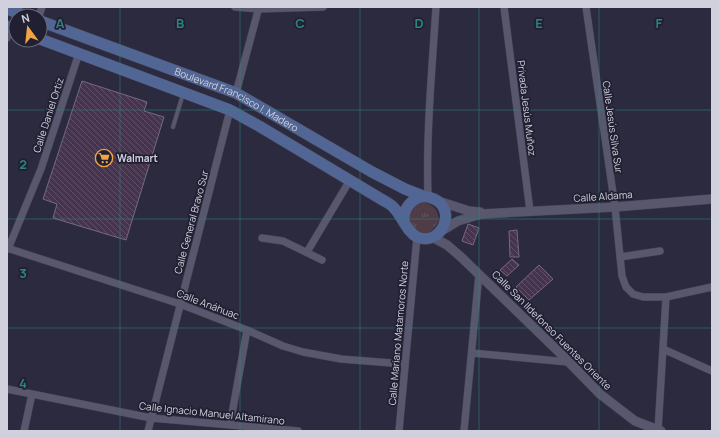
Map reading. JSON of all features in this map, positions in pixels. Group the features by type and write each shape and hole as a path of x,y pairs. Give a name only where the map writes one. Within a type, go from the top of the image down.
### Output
{"main road":[{"name":"Boulevard Francisco I. Madero","path":"48,24 236,93 372,172 405,189 430,198"},
{"name":"Boulevard Francisco I. Madero","path":"48,42 230,110 350,180 393,207 404,221"},
{"path":"418,197 430,198 444,208 446,218 443,228 436,235 421,238 416,237 408,230 404,221 405,211 410,203 418,197"}],"street":[{"path":"235,7 323,7"},
{"path":"430,198 427,169 428,129 436,7"},
{"name":"Privada Jesús Muñoz","path":"504,7 530,212"},
{"name":"Calle Jesús Silva Sur","path":"586,7 615,207 622,276 626,287 633,294 643,297 666,297"},
{"path":"236,93 258,8"},
{"name":"Calle Daniel Ortiz","path":"7,249 41,169 79,53"},
{"name":"Calle General Bravo Sur","path":"148,431 230,110"},
{"path":"307,252 350,180"},
{"name":"Calle Aldama","path":"430,198 469,211 495,213 615,207 712,199"},
{"name":"Calle Aldama","path":"436,235 451,224 466,217 495,213"},
{"name":"Calle San Ildefonso Fuentes Oriente","path":"436,235 479,274 600,394 620,411 636,421 659,431"},
{"name":"Calle Mariano Matamoros Norte","path":"399,431 416,237"},
{"path":"262,238 283,241 322,260"},
{"name":"Calle Anáhuac","path":"7,249 180,304 247,330 283,346 303,352 341,359 404,364"},
{"path":"620,257 660,251"},
{"path":"464,431 479,274"},
{"path":"659,431 666,297 712,287"},
{"path":"230,425 247,330"},
{"path":"663,349 712,371"},
{"path":"472,353 568,362"},
{"name":"Calle Ignacio Manuel Altamirano","path":"7,389 151,418 298,431"},
{"path":"24,431 32,394"}],"lane":[{"path":"173,128 183,92"}],"green space":[{"path":"424,202 435,208 438,213 439,220 432,230 423,234 416,231 408,221 411,208"}],"building":[{"name":"Walmart","path":"82,81 147,102 144,111 164,117 126,240 53,218 57,204 43,199"},
{"path":"468,224 479,228 473,245 462,241"},
{"path":"517,230 519,257 510,257 509,231"},
{"path":"512,259 519,265 507,276 500,270"},
{"path":"539,265 553,279 529,300 516,287"}],"place":[{"name":"Walmart","path":"104,158"}]}
